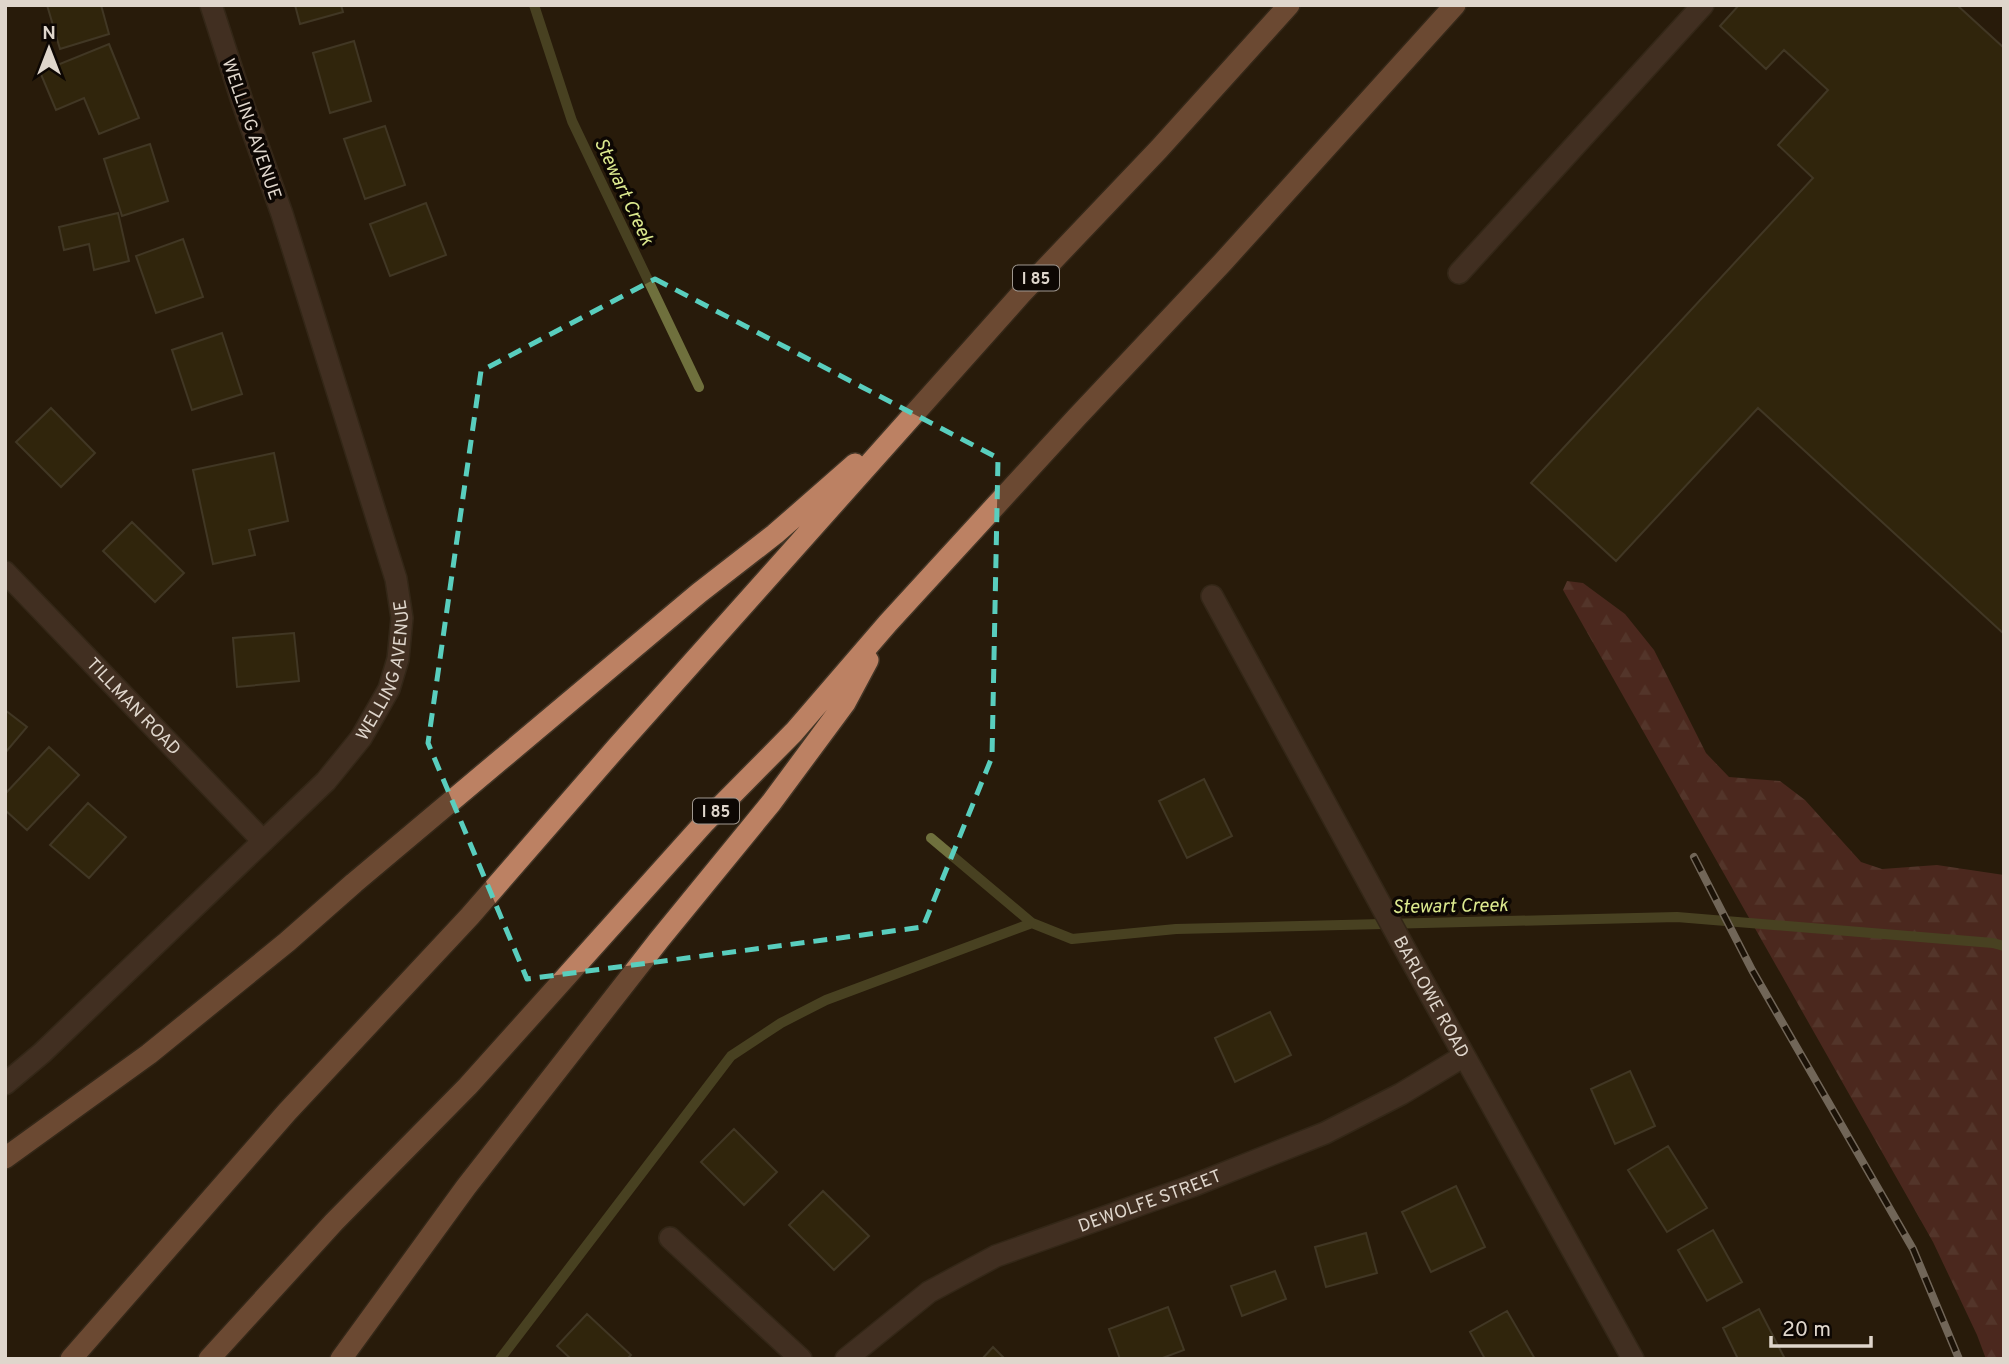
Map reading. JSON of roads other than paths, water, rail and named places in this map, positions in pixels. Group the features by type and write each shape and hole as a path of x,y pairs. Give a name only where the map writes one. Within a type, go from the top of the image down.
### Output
{"highway":[{"name":"I 85","path":"71,1359 287,1112 470,916 1021,294 1159,149 1289,5"},
{"name":"I 85","path":"209,1359 334,1222 468,1086 705,822 794,732 888,623 1077,416 1223,262 1455,5"},
{"path":"5,1158 149,1055 287,942 689,601 775,534 918,410"},
{"path":"341,1359 466,1187 659,940 771,803 845,703 888,623"}],"street":[{"name":"WELLING AVENUE","path":"5,1084 42,1053 326,781 361,738 389,689 398,659 402,618 396,579 282,214 211,5"},
{"path":"1459,274 1703,5"},
{"name":"TILLMAN ROAD","path":"5,572 263,841"},
{"name":"BARLOWE ROAD","path":"1212,596 1633,1359"},
{"name":"DEWOLFE STREET","path":"846,1359 929,1292 996,1256 1192,1186 1325,1133 1401,1094 1464,1056"},
{"path":"670,1238 801,1359"}],"waterway":[{"name":"Stewart Creek","path":"534,5 572,121 699,387"},
{"name":"Stewart Creek","path":"931,838 1032,923 1072,939 1176,929 1677,917 2004,946"},
{"path":"500,1359 731,1056 781,1023 826,1000 1032,923"}],"railway":[{"path":"1694,857 1752,970 1913,1249 1959,1359"}]}
